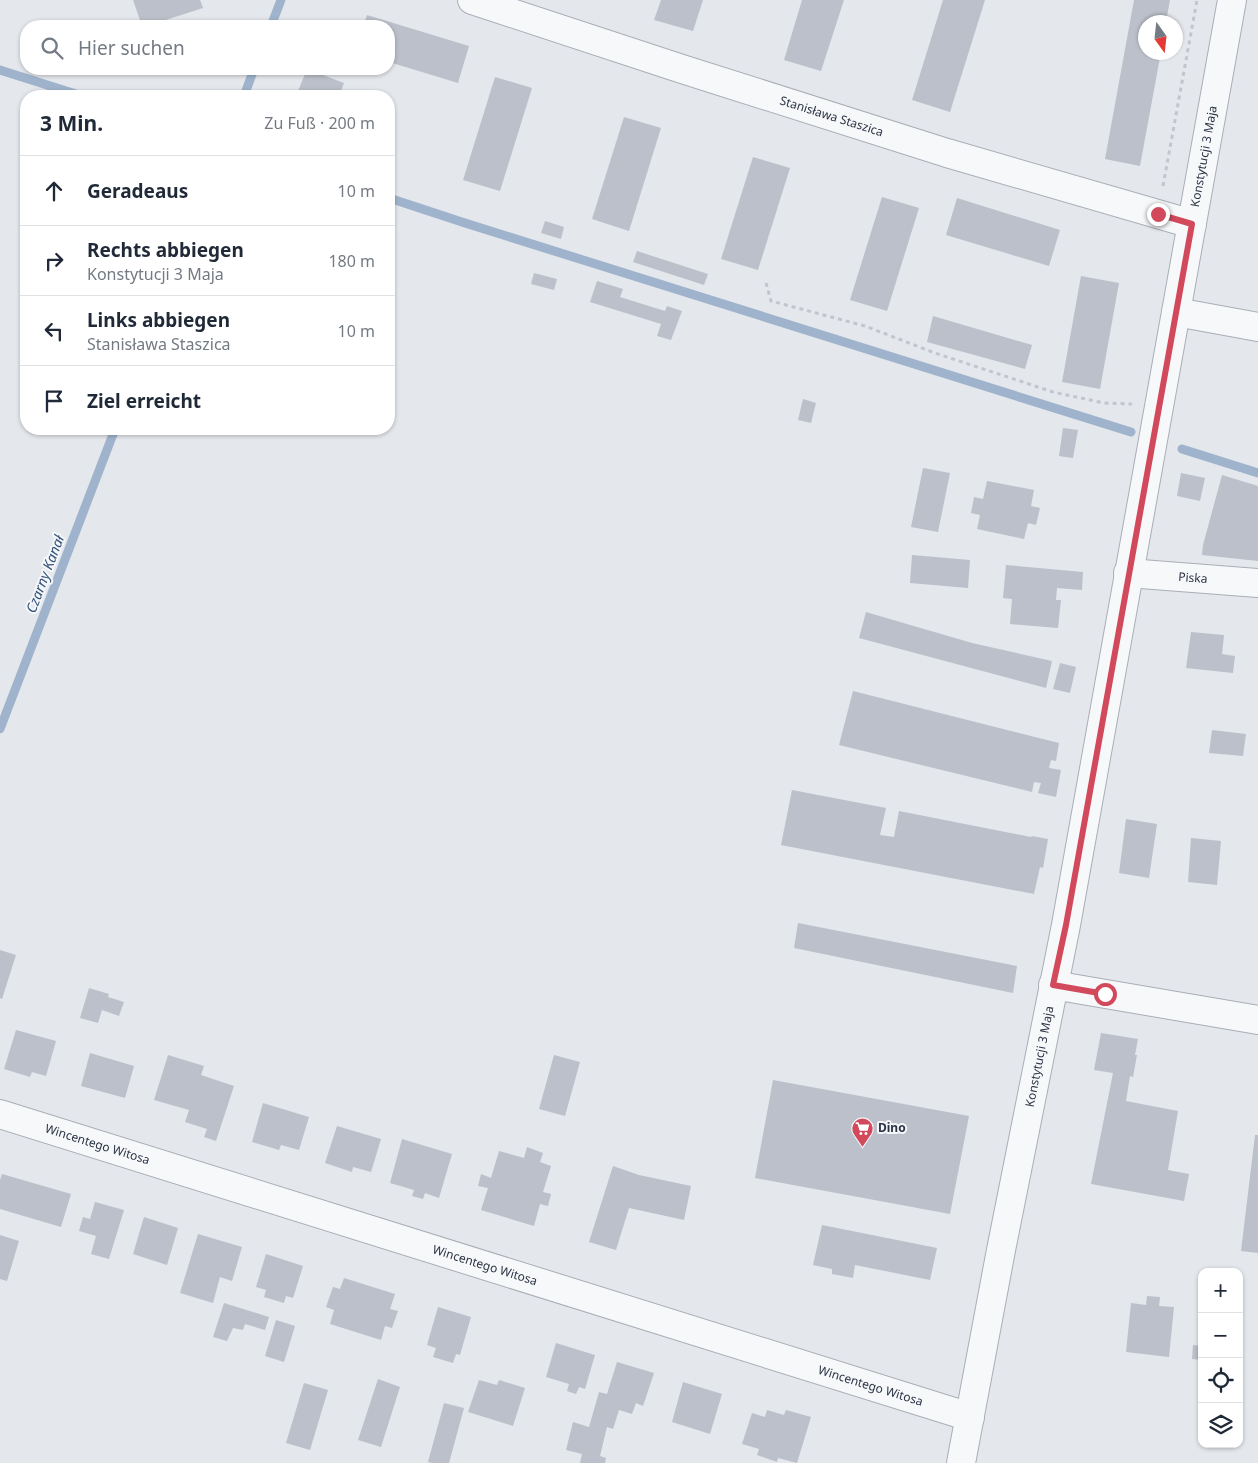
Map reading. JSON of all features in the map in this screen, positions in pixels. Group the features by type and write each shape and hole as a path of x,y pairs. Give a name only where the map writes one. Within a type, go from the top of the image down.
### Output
{"street":[{"name":"Stanisława Staszica","path":"472,0 947,153 1192,224"},
{"name":"Konstytucji 3 Maja","path":"961,1463 1066,925 1232,0"},
{"path":"1176,312 1258,327"},
{"name":"Piska","path":"1128,573 1258,583"},
{"path":"1053,985 1258,1020"},
{"name":"Wincentego Witosa","path":"0,1114 970,1417"}],"path":[{"path":"1158,214 1197,0"},
{"path":"766,283 771,301 865,326 935,353 1053,392 1104,403 1126,403 1140,406"}],"building":[{"path":"133,0 200,0 203,8 166,20 140,20"},
{"path":"661,0 703,0 693,31 654,20"},
{"path":"802,0 844,0 821,71 784,60"},
{"path":"943,0 985,0 950,112 912,100"},
{"path":"1134,0 1170,0 1167,15 1138,15 1138,60 1160,60 1140,166 1105,159"},
{"path":"367,15 383,20 365,20"},
{"path":"395,24 469,46 458,83 395,64"},
{"path":"305,75 323,75 344,83 341,90 298,90"},
{"path":"495,77 532,88 500,191 463,180"},
{"path":"624,117 661,128 629,231 592,219"},
{"path":"753,157 790,168 758,270 721,259"},
{"path":"882,197 919,208 887,311 850,300"},
{"path":"957,198 1060,230 1049,266 946,235"},
{"path":"545,221 564,227 561,239 541,233"},
{"path":"637,251 708,274 704,285 633,262"},
{"path":"534,273 557,279 554,290 531,284"},
{"path":"1081,276 1119,283 1100,389 1062,382"},
{"path":"597,281 623,289 620,297 665,311 667,306 682,311 671,340 657,336 661,324 590,302"},
{"path":"933,316 1032,345 1025,369 927,342"},
{"path":"803,399 816,403 811,423 798,420"},
{"path":"1063,428 1078,430 1073,458 1059,456"},
{"path":"923,468 950,473 938,532 911,527"},
{"path":"1181,473 1205,478 1200,501 1177,496"},
{"path":"1222,475 1258,486 1258,561 1202,555"},
{"path":"987,481 1034,490 1031,506 1040,508 1036,525 1028,523 1024,539 977,529 980,515 971,513 974,497 983,499"},
{"path":"912,555 970,560 968,588 910,583"},
{"path":"1006,565 1083,572 1082,590 1057,588 1056,600 1061,600 1058,628 1010,624 1012,599 1003,598"},
{"path":"866,612 972,643 1052,661 1046,688 859,638"},
{"path":"1191,632 1224,635 1222,654 1235,656 1233,673 1186,668"},
{"path":"1060,663 1076,667 1070,693 1053,689"},
{"path":"853,691 1059,743 1056,761 1051,760 1049,768 1061,770 1056,797 1038,793 1041,783 1034,782 1032,792 839,745"},
{"path":"1212,730 1246,734 1243,756 1209,753"},
{"path":"792,790 886,808 880,835 894,837 899,811 1048,839 1043,868 1040,867 1034,894 781,845"},
{"path":"1126,819 1157,824 1149,878 1119,873"},
{"path":"1191,838 1221,841 1217,885 1188,882"},
{"path":"798,923 1017,966 1013,993 794,948"},
{"path":"0,950 16,955 2,999 0,998"},
{"path":"89,988 109,994 108,997 124,1002 119,1016 102,1010 98,1023 80,1018"},
{"path":"16,1030 56,1041 46,1076 32,1072 30,1077 4,1069"},
{"path":"1101,1033 1138,1039 1133,1077 1130,1076 1126,1101 1178,1111 1168,1170 1189,1174 1184,1201 1091,1184 1113,1073 1094,1070"},
{"path":"90,1053 134,1066 125,1098 81,1086"},
{"path":"168,1055 204,1066 201,1075 234,1086 216,1141 204,1137 207,1129 185,1122 189,1110 154,1100"},
{"path":"554,1055 580,1062 565,1116 539,1109"},
{"name":"Dino","path":"773,1080 969,1116 950,1214 755,1178"},
{"path":"263,1103 309,1117 299,1150 281,1145 279,1150 252,1142"},
{"path":"337,1126 381,1139 371,1172 353,1167 352,1172 325,1163"},
{"path":"1255,1135 1258,1135 1258,1253 1241,1251"},
{"path":"402,1139 452,1154 439,1198 425,1193 423,1199 412,1196 414,1190 390,1183"},
{"path":"527,1147 543,1153 540,1162 551,1166 543,1192 551,1194 548,1206 540,1204 534,1226 481,1210 488,1188 478,1186 481,1174 491,1178 499,1151 524,1158"},
{"path":"613,1166 639,1175 691,1186 684,1220 629,1208 616,1250 589,1242"},
{"path":"2,1174 71,1194 61,1227 0,1209 0,1180"},
{"path":"95,1202 124,1210 109,1259 91,1254 96,1236 79,1231 83,1217 90,1219"},
{"path":"144,1217 178,1228 167,1265 133,1254"},
{"path":"822,1225 937,1248 930,1280 855,1265 853,1278 832,1274 832,1269 813,1265"},
{"path":"198,1234 242,1247 232,1281 220,1277 213,1303 180,1293"},
{"path":"0,1235 19,1241 7,1281 0,1279"},
{"path":"266,1254 303,1266 293,1298 286,1296 284,1303 264,1297 266,1290 256,1287"},
{"path":"344,1278 395,1294 390,1309 398,1311 392,1328 385,1326 381,1340 330,1324 334,1310 326,1307 333,1287 340,1289"},
{"path":"1147,1296 1160,1297 1159,1306 1174,1307 1169,1357 1126,1352 1131,1303 1146,1305"},
{"path":"224,1303 269,1317 265,1330 245,1324 243,1330 233,1328 227,1341 213,1337"},
{"path":"438,1307 471,1317 460,1355 456,1354 453,1363 433,1357 436,1348 427,1345"},
{"path":"276,1320 295,1326 284,1362 265,1356"},
{"path":"556,1343 595,1355 585,1389 579,1387 576,1394 567,1391 569,1384 546,1377"},
{"path":"1193,1345 1198,1346 1198,1360 1192,1359"},
{"path":"617,1362 654,1373 643,1406 636,1403 632,1414 619,1410 613,1429 607,1427 600,1456 606,1458 605,1463 580,1463 582,1454 566,1450 573,1422 589,1427 599,1392 607,1394"},
{"path":"378,1379 400,1387 381,1447 358,1440"},
{"path":"479,1380 497,1385 499,1380 525,1388 513,1426 468,1412"},
{"path":"683,1382 722,1394 710,1434 672,1422"},
{"path":"304,1383 328,1390 310,1450 286,1443"},
{"path":"444,1403 464,1408 449,1463 432,1463 428,1462"},
{"path":"767,1410 784,1415 786,1410 811,1417 797,1463 778,1458 777,1462 757,1455 759,1449 742,1444 752,1413 765,1417"}],"waterway":[{"path":"273,20 281,0"},
{"name":"Czarny Kanał","path":"0,70 63,90"},
{"path":"246,90 252,75"},
{"path":"395,200 1131,432"},
{"name":"Czarny Kanał","path":"0,729 113,435"},
{"path":"1182,449 1258,473"}],"place":[{"name":"Dino","path":"862,1147"}],"route":[{"path":"1105,994 1053,985 1066,925 1192,224 1158,214"}]}
